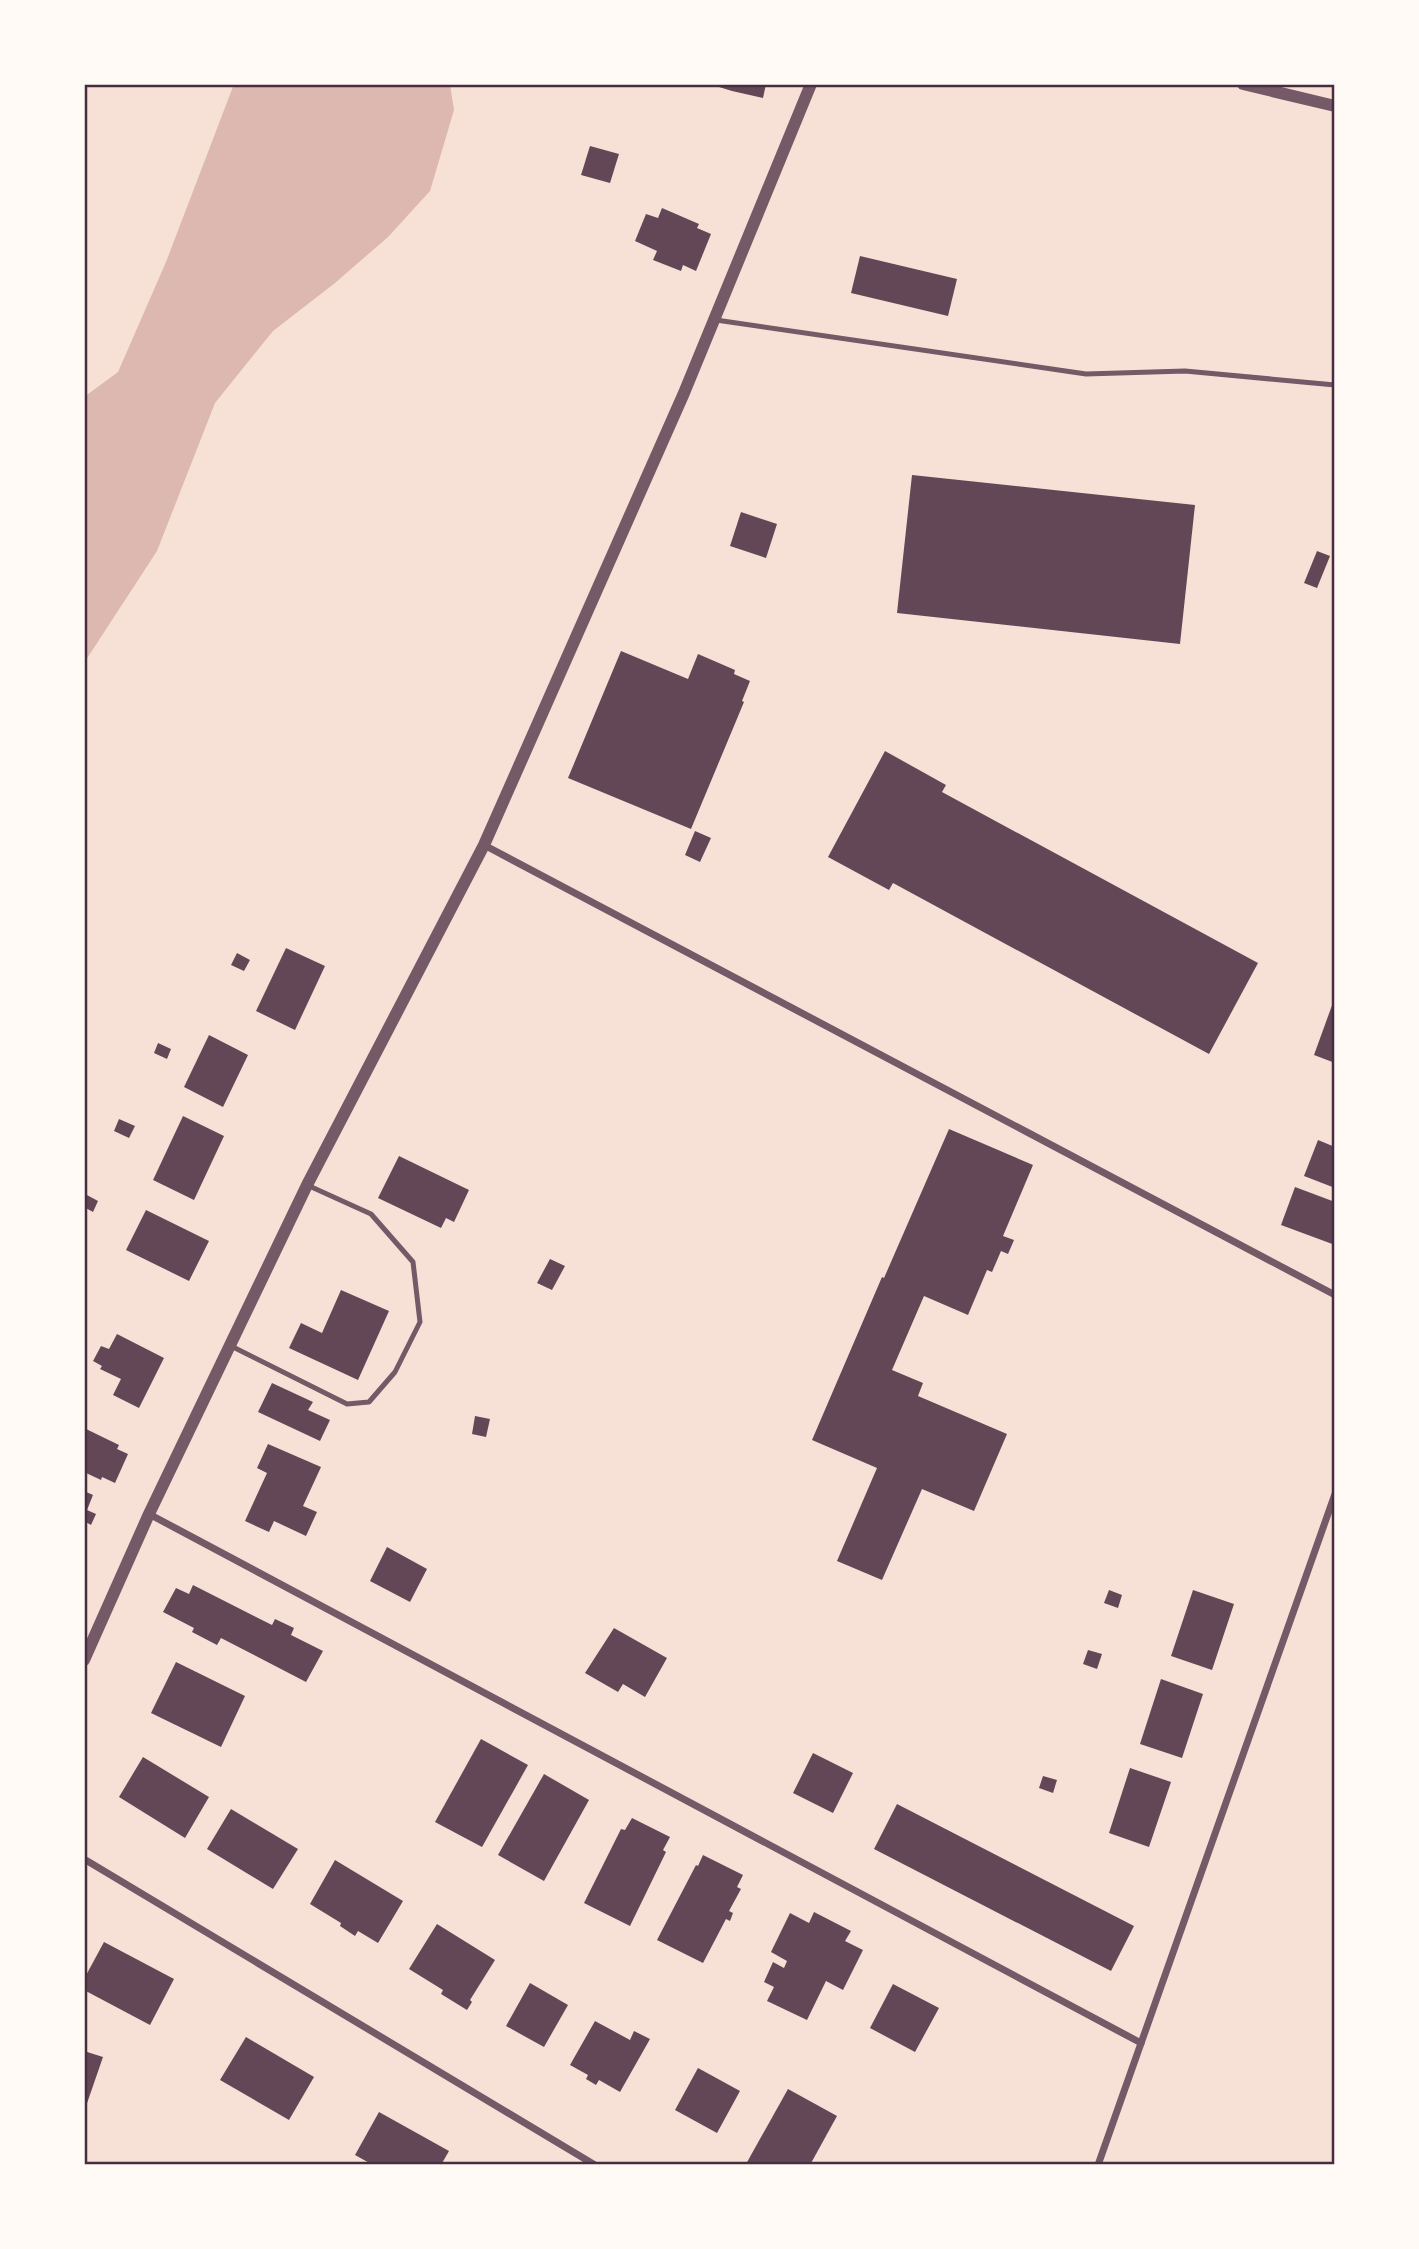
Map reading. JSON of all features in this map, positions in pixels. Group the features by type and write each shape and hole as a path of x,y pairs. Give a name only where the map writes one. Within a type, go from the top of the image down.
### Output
{"street":[{"path":"84,1660 149,1514 307,1185 484,845 714,320 811,84"},
{"path":"1242,84 1335,106"},
{"path":"484,845 1335,1295"},
{"path":"1098,2165 1335,1494"},
{"path":"149,1514 1141,2043"},
{"path":"84,1859 595,2165"}],"lane":[{"path":"714,320 1086,374 1185,371 1335,385"},
{"path":"230,1346 347,1404 369,1402 395,1372 420,1322 413,1262 371,1214 307,1185"}],"shaded area":[{"path":"234,84 450,84 454,110 430,191 388,237 273,331 215,403 157,551 84,663 84,397 118,372 166,262"}],"building":[{"path":"719,84 766,84 763,98 719,87"},
{"path":"590,146 619,154 610,183 581,175"},
{"path":"662,208 699,224 697,228 711,234 696,271 683,265 681,271 653,260 657,251 635,241 646,214 658,218"},
{"path":"860,256 957,279 948,316 851,293"},
{"path":"912,475 1195,505 1180,644 897,613"},
{"path":"741,512 777,524 766,558 730,546"},
{"path":"1317,551 1330,556 1317,588 1304,583"},
{"path":"621,651 688,679 698,654 735,670 734,674 750,681 742,701 744,702 691,829 568,778"},
{"path":"885,751 946,785 942,792 1258,963 1209,1054 893,883 889,890 828,857"},
{"path":"695,831 711,838 700,862 685,855"},
{"path":"286,948 325,966 295,1030 256,1011"},
{"path":"237,953 250,960 244,971 231,965"},
{"path":"1335,997 1335,1063 1314,1055"},
{"path":"209,1035 248,1055 223,1107 184,1087"},
{"path":"158,1043 171,1049 167,1059 154,1053"},
{"path":"183,1116 224,1136 194,1200 153,1180"},
{"path":"119,1119 135,1126 129,1138 114,1131"},
{"path":"949,1129 1033,1165 1003,1236 1014,1240 1008,1254 1001,1251 992,1272 987,1270 968,1315 924,1296 892,1370 923,1383 918,1396 1007,1434 974,1511 922,1489 882,1580 837,1561 877,1468 812,1440"},
{"path":"1318,1140 1335,1147 1335,1188 1304,1176"},
{"path":"399,1156 469,1190 454,1222 446,1218 441,1228 378,1198"},
{"path":"1295,1187 1335,1202 1335,1245 1281,1225"},
{"path":"85,1194 98,1201 93,1212 84,1207"},
{"path":"146,1210 209,1241 189,1281 126,1250"},
{"path":"550,1259 565,1266 552,1290 537,1283"},
{"path":"341,1290 389,1311 358,1380 289,1348 301,1323 322,1333"},
{"path":"117,1334 164,1358 139,1408 113,1395 121,1379 100,1369 102,1366 93,1361 101,1346 109,1349"},
{"path":"272,1383 313,1402 308,1410 330,1420 320,1441 258,1412"},
{"path":"475,1416 490,1419 486,1437 472,1434"},
{"path":"84,1428 119,1445 117,1449 128,1454 115,1483 84,1472"},
{"path":"268,1444 321,1467 303,1506 317,1512 306,1536 274,1521 269,1532 245,1521 267,1473 257,1468"},
{"path":"84,1491 93,1495 87,1510 96,1514 91,1525 84,1521"},
{"path":"387,1547 427,1569 410,1602 370,1581"},
{"path":"193,1585 272,1625 275,1619 294,1628 291,1635 323,1651 306,1682 221,1638 217,1645 192,1632 194,1628 163,1612 176,1588 189,1594"},
{"path":"1109,1590 1122,1595 1118,1608 1104,1603"},
{"path":"1193,1590 1234,1604 1212,1670 1171,1656"},
{"path":"614,1628 667,1658 645,1697 623,1684 618,1692 585,1673"},
{"path":"1088,1650 1102,1654 1097,1669 1083,1664"},
{"path":"176,1662 245,1696 221,1747 151,1713"},
{"path":"1161,1679 1203,1694 1182,1758 1140,1744"},
{"path":"481,1739 528,1765 482,1847 435,1822"},
{"path":"813,1753 853,1773 833,1813 793,1793"},
{"path":"143,1757 209,1797 185,1838 119,1797"},
{"path":"1130,1768 1171,1782 1149,1847 1109,1833"},
{"path":"544,1774 589,1800 544,1881 498,1855"},
{"path":"1043,1776 1057,1780 1053,1793 1039,1788"},
{"path":"897,1804 1134,1926 1111,1971 874,1849"},
{"path":"231,1809 298,1849 273,1889 207,1849"},
{"path":"632,1818 670,1837 663,1850 666,1852 630,1926 584,1903 621,1829 625,1830"},
{"path":"703,1855 743,1875 737,1887 741,1889 729,1911 733,1913 730,1921 726,1919 703,1963 657,1940"},
{"path":"335,1860 403,1901 378,1943 358,1931 355,1936 340,1926 341,1923 310,1904"},
{"path":"814,1912 851,1931 845,1941 863,1950 843,1990 826,1981 807,2020 767,2001 774,1987 764,1982 773,1962 784,1968 787,1961 771,1952 790,1913 809,1923"},
{"path":"437,1924 495,1960 470,2000 472,2002 467,2010 441,1994 443,1990 409,1969"},
{"path":"104,1942 174,1979 150,2025 84,1990 84,1979"},
{"path":"530,1983 568,2005 544,2047 506,2026"},
{"path":"893,1984 939,2008 915,2052 870,2028"},
{"path":"595,2021 630,2040 634,2031 650,2039 620,2092 599,2080 596,2085 586,2079 588,2075 570,2065"},
{"path":"246,2037 314,2077 289,2120 220,2080"},
{"path":"84,2051 103,2057 84,2112"},
{"path":"698,2068 740,2091 717,2133 675,2110"},
{"path":"788,2089 837,2116 810,2165 746,2164"},
{"path":"379,2112 449,2151 441,2165 373,2165 355,2155"}]}
